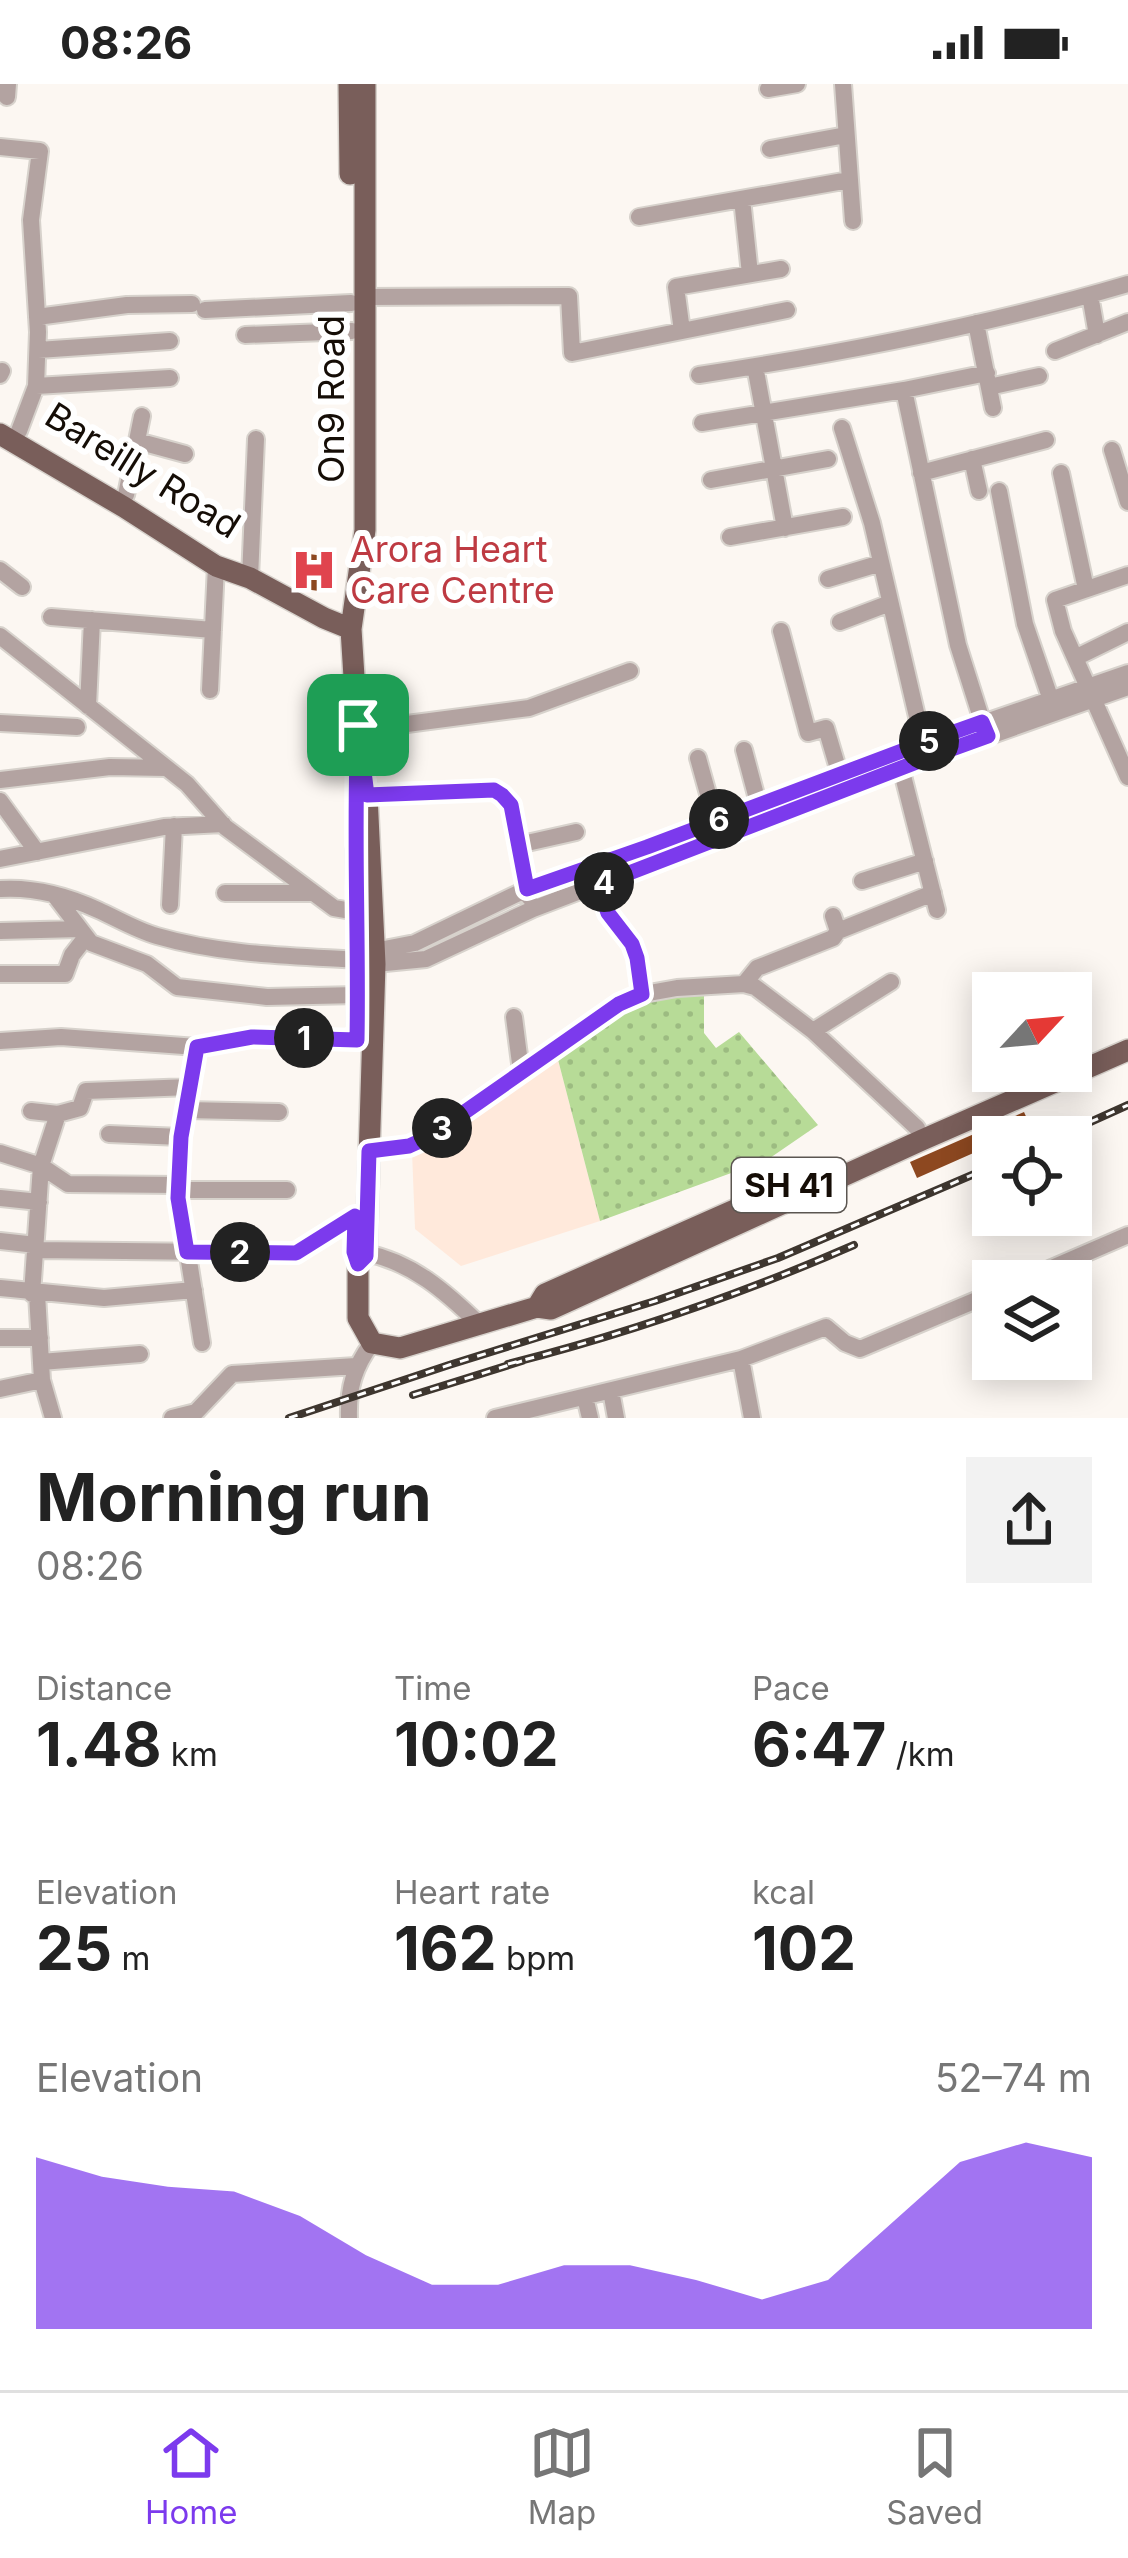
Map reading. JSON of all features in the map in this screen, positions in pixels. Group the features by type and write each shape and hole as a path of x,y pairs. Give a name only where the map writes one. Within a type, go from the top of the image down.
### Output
{"main road":[{"path":"349,84 357,300 352,331 355,588"},
{"name":"On9 Road","path":"365,84 357,300 365,530 351,629 367,795 369,959 369,1151 358,1318 372,1343"},
{"name":"Bareilly Road","path":"6,428 126,495 220,553 250,578"},
{"name":"Bareilly Road","path":"6,428 216,566 351,629"},
{"path":"358,725 354,796 357,912 369,959 358,995 354,1252 362,1258"},
{"path":"1092,1052 1128,1036"},
{"path":"537,1307 551,1309 1128,1050"},
{"name":"SH 41","path":"372,1343 400,1348 537,1307 545,1294 1000,1092"}],"street":[{"path":"768,89 796,84"},
{"path":"843,84 853,221"},
{"path":"770,148 846,136"},
{"path":"0,147 40,151 31,220 36,386 6,428"},
{"path":"639,217 849,180"},
{"path":"742,199 750,274"},
{"path":"682,331 676,287 781,269"},
{"path":"699,374 1036,311 1128,284"},
{"path":"1090,295 1097,334"},
{"path":"37,317 127,305 569,296 572,353 787,310"},
{"path":"1055,351 1128,322"},
{"path":"976,323 993,408"},
{"path":"245,335 352,331"},
{"path":"38,350 170,341"},
{"path":"755,366 785,528"},
{"path":"703,423 904,390 1039,376"},
{"path":"36,386 170,379"},
{"path":"904,390 958,645 985,729"},
{"path":"126,495 142,416"},
{"path":"842,428 872,524 925,751"},
{"path":"250,578 256,439"},
{"path":"921,472 1046,440"},
{"path":"137,441 185,454"},
{"path":"1112,450 1128,502"},
{"path":"712,480 828,459"},
{"path":"973,459 979,491"},
{"path":"1061,473 1085,589"},
{"path":"999,491 1024,624 1053,706"},
{"path":"730,537 843,517"},
{"path":"828,579 881,563"},
{"path":"209,690 216,566"},
{"path":"0,570 22,587"},
{"path":"1128,574 1055,600 1063,631 1128,777"},
{"path":"840,622 890,603"},
{"path":"51,616 213,630"},
{"path":"88,706 92,620"},
{"path":"781,632 808,733 826,728 842,782"},
{"path":"1075,658 1128,632"},
{"path":"0,636 187,784 223,824 334,908 357,912"},
{"path":"358,725 383,727 529,708 630,670"},
{"path":"0,889 22,887 54,895 162,938 242,953 426,958 719,830 1091,693 1128,673"},
{"path":"1091,693 1128,688"},
{"path":"0,723 76,727"},
{"path":"744,750 762,813"},
{"path":"842,782 901,768 925,751"},
{"path":"698,758 719,830"},
{"path":"0,780 110,767 166,768"},
{"path":"744,984 757,968 833,938 836,924 935,901 901,768"},
{"path":"367,795 494,790 502,795 511,805 533,909"},
{"path":"0,804 37,852"},
{"path":"0,859 174,826 223,824"},
{"path":"170,905 174,826"},
{"path":"369,959 415,943 527,889 719,830"},
{"path":"518,845 576,832"},
{"path":"862,881 925,861"},
{"path":"598,885 608,913 632,944 642,994"},
{"path":"225,892 314,893"},
{"path":"54,895 91,943 148,964 177,987 267,997 358,995"},
{"path":"0,931 83,933"},
{"path":"0,974 65,974 83,933"},
{"path":"813,1031 890,982"},
{"path":"369,1151 409,1146 429,1137 619,1004 677,988 744,984 755,987 813,1031 916,1129"},
{"path":"514,1017 520,1071"},
{"path":"0,1041 62,1037 197,1047 252,1037 357,1040"},
{"path":"197,1047 181,1137 179,1188 202,1343"},
{"path":"31,1111 58,1114 80,1108 86,1091 190,1087"},
{"path":"186,1110 279,1112"},
{"path":"53,1418 42,1371 35,1294 41,1166 58,1114"},
{"path":"109,1134 181,1137"},
{"path":"0,1153 41,1166 68,1184 287,1190"},
{"path":"0,1198 39,1202"},
{"path":"0,1241 36,1248 296,1253 355,1216"},
{"path":"1070,1260 1128,1235"},
{"path":"362,1258 388,1257 423,1275 479,1324"},
{"path":"0,1288 104,1298 194,1290"},
{"path":"495,1418 741,1359 826,1327 844,1343 860,1349 972,1302"},
{"path":"0,1338 40,1339"},
{"path":"349,1418 356,1366 372,1343"},
{"path":"0,1389 42,1371 140,1354"},
{"path":"741,1359 752,1418"},
{"path":"172,1418 196,1412 232,1374 356,1366"},
{"path":"611,1391 616,1418"},
{"path":"585,1397 590,1418"}],"shaded area":[{"path":"556,1052 600,1221 461,1266 415,1229 412,1151"}],"green space":[{"path":"704,994 704,1033 716,1048 739,1032 818,1125 767,1160 600,1221 556,1052 618,1007 643,999"}],"building":[{"path":"309,554 324,556 319,591 304,589"},
{"path":"972,1135 972,1154 917,1178 910,1162"}],"railway":[{"path":"1092,1121 1128,1105"},
{"path":"289,1418 778,1258 972,1175"},
{"path":"508,1364 683,1312 854,1245"},
{"path":"413,1395 522,1361"}],"place":[{"name":"Arora Heart Care Centre","path":"314,570"}],"route":[{"path":"358,725 354,796 357,1040 252,1037 197,1047 181,1137 178,1198 187,1252 296,1253 355,1216 358,1264 366,1256 369,1151 409,1146 429,1137 619,1004 642,994 632,944 608,913 598,885 927,758 923,743 982,722 988,736 927,758 923,743 527,889 511,805 502,795 494,790 367,795 358,725"}]}
